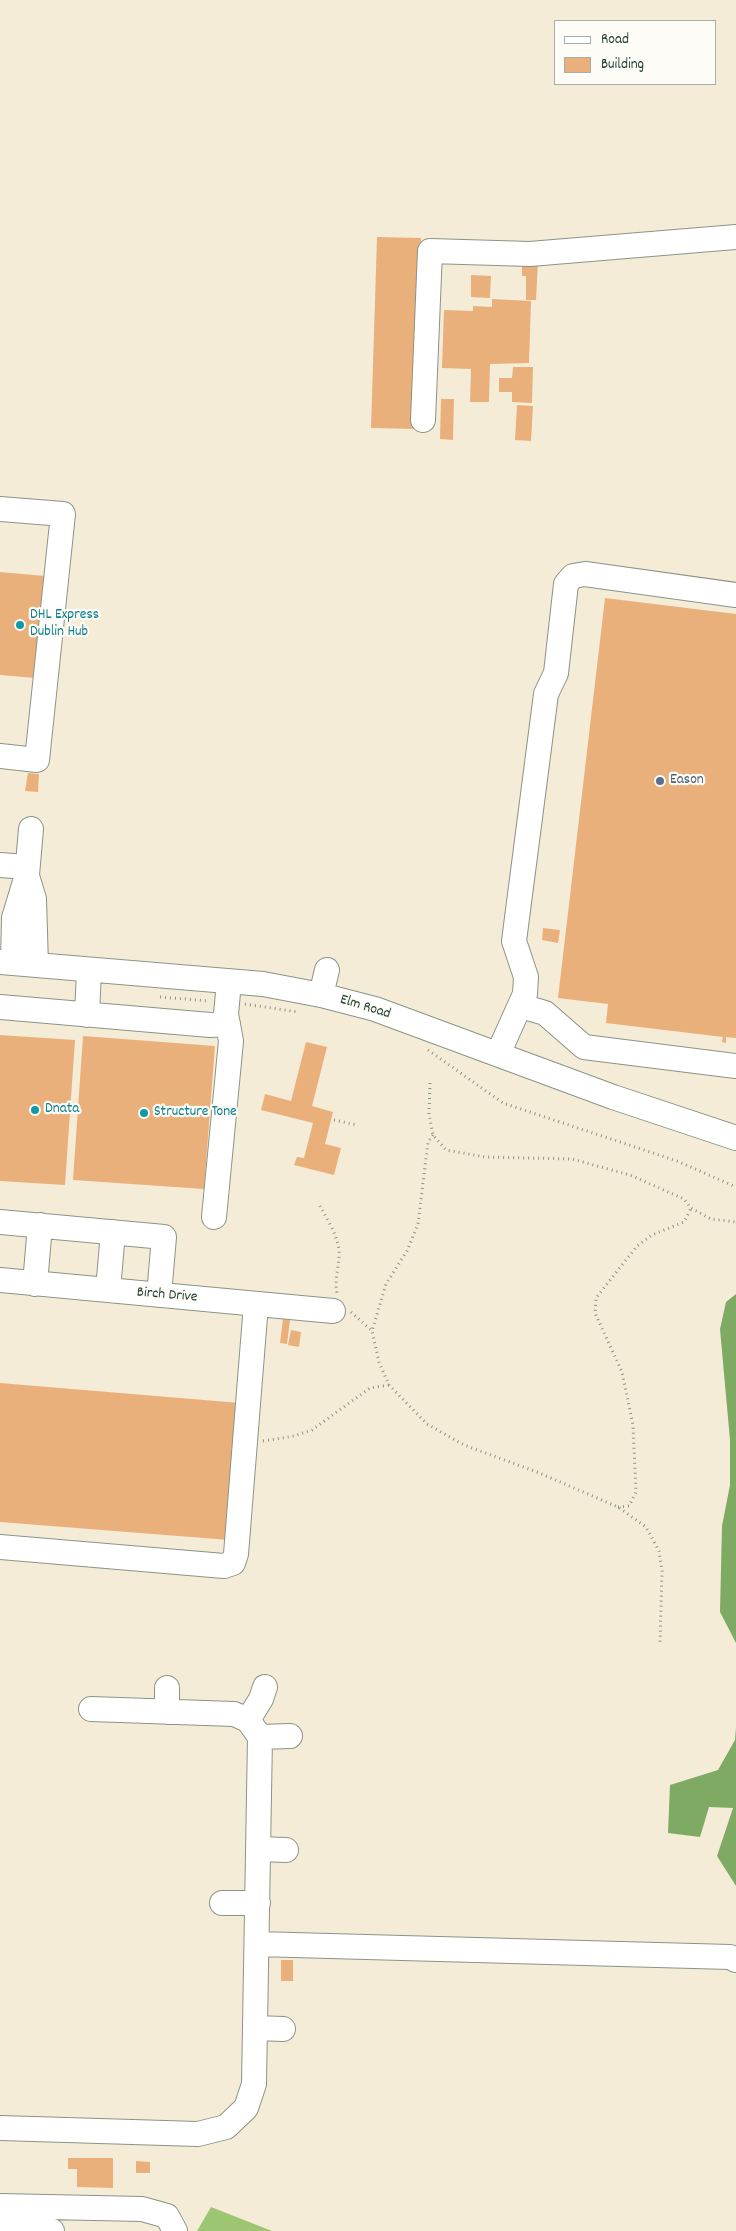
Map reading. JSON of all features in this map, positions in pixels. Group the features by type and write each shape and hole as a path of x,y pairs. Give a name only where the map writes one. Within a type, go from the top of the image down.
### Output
{"street":[{"path":"423,420 430,250 530,254 736,237"},
{"path":"0,509 63,514 37,760 0,756"},
{"path":"498,1054 525,994 526,976 514,941 546,694 556,673 566,584 573,576 584,574 736,595"},
{"path":"6,962 6,935 14,918 27,871 31,829"},
{"path":"0,864 27,871"},
{"path":"27,871 34,899 36,965"},
{"name":"Elm Road","path":"6,962 89,970 228,1003 263,984 321,995 375,1009 613,1097 736,1138"},
{"path":"87,1015 89,970"},
{"path":"321,995 327,970"},
{"path":"0,1007 210,1025 228,1003"},
{"path":"214,1217 231,1041 228,1003"},
{"path":"521,1006 544,1013 584,1047 736,1066"},
{"path":"713,1131 736,1126"},
{"path":"0,1222 164,1237 159,1295"},
{"path":"35,1284 40,1225"},
{"path":"108,1290 113,1232"},
{"name":"Birch Drive","path":"0,1280 256,1304 340,1305"},
{"path":"0,1547 224,1566 233,1563 236,1554 256,1304"},
{"path":"0,2128 198,2134 226,2127 246,2108 254,2084 256,2028 259,1849 254,1729 265,1687"},
{"path":"167,1688 167,1712"},
{"path":"91,1709 234,1714 254,1729 290,1736"},
{"path":"259,1849 286,1850"},
{"path":"222,1902 258,1903"},
{"path":"257,1944 642,1953 730,1957 736,1960"},
{"path":"256,2028 282,2029"},
{"path":"0,2206 142,2209 167,2216 175,2231"},
{"path":"0,2226 52,2231"}],"path":[{"path":"154,996 304,1013"},
{"path":"426,1049 503,1103 677,1161 736,1187"},
{"path":"430,1083 429,1114 433,1135 446,1150 485,1157 572,1159 630,1175 684,1199 691,1208 711,1219 736,1222"},
{"path":"334,1120 357,1125"},
{"path":"433,1135 428,1142 418,1224 407,1251 386,1284 372,1331 379,1362 389,1385 427,1424 464,1445 537,1472 618,1507 646,1527 660,1551 662,1571 660,1643"},
{"path":"320,1206 331,1226 339,1249 335,1283 340,1305 372,1331"},
{"path":"618,1507 629,1506 636,1492 632,1425 622,1372 595,1314 596,1298 637,1246 652,1235 684,1222 691,1208"},
{"path":"258,1442 294,1436 312,1430 370,1388 389,1385"}],"green space":[{"path":"736,1294 736,1643 720,1612 722,1526 730,1485 730,1440 720,1329 726,1302"},
{"path":"736,1728 736,1886 717,1856 733,1808 709,1807 700,1837 668,1833 670,1785 718,1770 735,1740"},
{"path":"211,2207 272,2231 197,2231"}],"building":[{"path":"377,237 421,238 415,429 371,428"},
{"path":"522,262 538,262 536,300 526,300 526,276 522,276"},
{"path":"471,275 491,276 490,298 471,297"},
{"path":"492,299 531,301 529,363 490,364 489,402 470,402 471,369 442,368 444,310 473,311 473,306 492,307"},
{"path":"513,367 533,367 532,403 512,402 512,392 499,392 499,378 512,378"},
{"path":"441,399 454,399 453,440 440,439"},
{"path":"517,405 533,406 531,441 515,440"},
{"name":"DHL Express Dublin Hub","path":"0,572 45,576 35,678 0,675"},
{"name":"Eason","path":"605,598 736,614 736,1038 726,1037 726,1043 722,1042 723,1037 606,1023 608,1004 558,998"},
{"path":"28,773 39,774 38,792 25,791"},
{"path":"543,928 560,930 558,943 542,940"},
{"name":"Dnata","path":"0,1035 75,1040 65,1185 0,1181"},
{"name":"Structure Tone","path":"83,1036 215,1046 204,1189 73,1180"},
{"path":"306,1042 327,1047 312,1106 333,1112 325,1144 341,1148 334,1175 294,1165 297,1157 304,1158 313,1123 261,1110 265,1094 291,1101"},
{"path":"283,1319 290,1320 287,1344 280,1343"},
{"path":"291,1330 301,1332 299,1347 288,1345"},
{"path":"0,1383 240,1403 229,1540 0,1522"},
{"path":"281,1960 293,1960 293,1981 281,1981"},
{"path":"68,2158 113,2158 113,2188 77,2187 77,2169 68,2169"},
{"path":"136,2161 150,2162 150,2173 136,2173"}],"place":[{"name":"DHL Express Dublin Hub","path":"20,625"},
{"name":"Eason","path":"660,781"},
{"name":"Dnata","path":"35,1110"},
{"name":"Structure Tone","path":"144,1113"}]}
